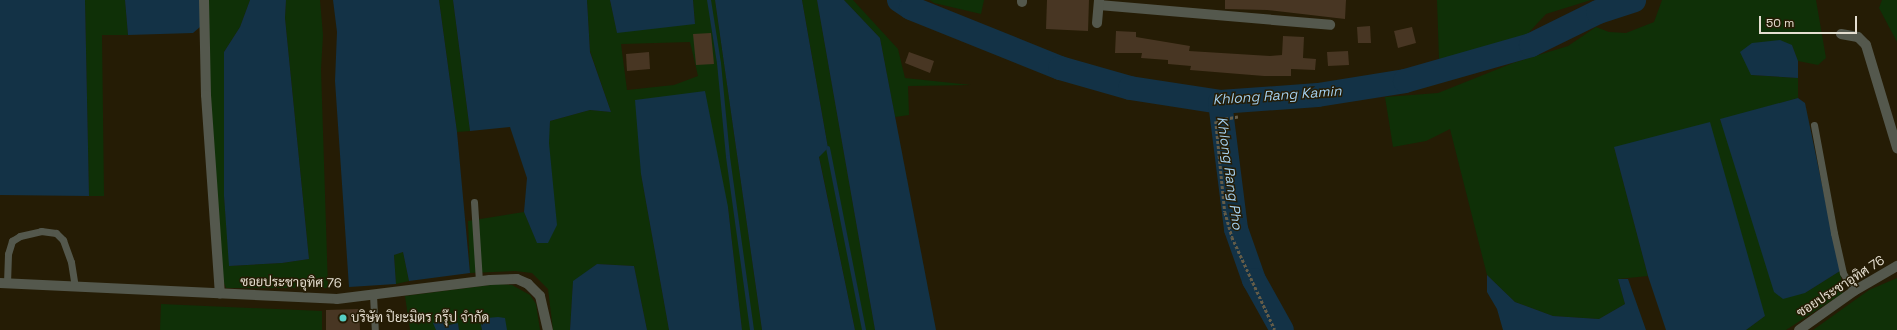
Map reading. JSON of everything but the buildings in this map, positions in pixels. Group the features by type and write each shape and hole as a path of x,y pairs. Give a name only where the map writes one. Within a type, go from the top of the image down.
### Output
{"street":[{"path":"204,0 206,95 220,294"},
{"path":"1097,23 1099,2 1330,25"},
{"path":"1841,34 1858,37 1866,45 1897,148"},
{"name":"ซอยประชาอุทิศ 76","path":"1799,330 1854,291 1897,266"},
{"name":"ซอยประชาอุทิศ 76","path":"4,283 337,299 509,278 528,284 540,296 548,330"}],"lane":[{"path":"1814,124 1843,273 1854,291"},
{"path":"474,202 479,281"},
{"path":"4,283 8,254 12,241 20,236 41,231 56,233 63,240 71,262 75,286"},
{"path":"373,294 375,330"}],"path":[{"path":"1238,117 1216,121 1225,212 1232,237 1275,330"}],"green space":[{"path":"85,0 125,0 128,35 102,35 104,196 89,196"},
{"path":"208,0 250,0 240,27 224,52 224,196 230,266 282,263 309,259 285,18 286,0 320,0 323,35 321,69 328,288 226,288 222,278 211,125"},
{"path":"439,0 453,0 470,131 457,132"},
{"path":"587,0 610,0 617,32 695,23 693,0 715,0 762,330 742,330 728,207 641,174 669,330 647,330 634,266 597,264 573,282 570,330 553,330 548,289 532,273 515,271 470,273 468,221 524,212 537,242 550,121 590,110 611,112 590,51","holes":["690,42 698,76 674,85 627,90 621,44"]},
{"path":"802,0 817,0 875,330 855,330 819,156 828,148"},
{"path":"844,0 853,0 898,49 905,78 971,85 908,86 909,115 895,117 880,38"},
{"path":"930,0 984,0 981,14 934,3"},
{"path":"1437,0 1591,0 1546,14 1522,40 1439,59"},
{"path":"1662,0 1816,0 1826,58 1818,65 1798,61 1792,45 1751,75 1798,78 1798,98 1720,120 1805,293 1840,271 1843,293 1786,330 1746,330 1765,316 1614,147 1648,276 1618,279 1625,304 1599,319 1553,316 1515,302 1487,275 1450,129 1426,141 1393,147 1385,97 1438,93 1513,63 1568,46 1596,27 1609,32 1626,33 1654,22"},
{"path":"1882,0 1897,0 1897,42 1879,8"},
{"path":"403,252 409,281 396,284 394,255"},
{"path":"1897,278 1897,330 1813,330 1869,290"},
{"path":"498,284 512,285 530,295 536,304 540,330 507,330 481,325 482,330 459,330 458,324 445,324 436,330 410,330 405,296"},
{"path":"161,304 322,311 322,330 160,330"}],"water":[{"path":"0,0 85,0 89,196 0,195"},
{"path":"125,0 200,0 200,27 193,33 128,35"},
{"path":"250,0 286,0 285,18 309,259 282,263 229,266 224,196 224,52 240,27"},
{"path":"333,0 439,0 457,132 470,273 409,281 403,252 394,255 396,284 349,287 335,81 337,32"},
{"path":"453,0 587,0 590,52 611,112 590,110 550,121 549,143 557,225 548,243 537,243 524,212 527,178 510,127 470,131"},
{"path":"610,0 693,0 695,24 617,33"},
{"path":"715,0 802,0 828,148 819,157 855,330 762,330"},
{"path":"817,0 844,0 880,38 936,330 875,330"},
{"path":"1780,40 1792,45 1798,61 1798,78 1751,75 1740,52 1752,43"},
{"path":"705,91 728,207 742,330 669,330 641,174 635,100"},
{"path":"1798,98 1805,103 1840,271 1805,293 1783,299 1774,292 1720,119"},
{"path":"1710,122 1765,316 1746,330 1666,330 1648,276 1614,147"},
{"path":"597,264 634,266 647,330 570,330 573,281"},
{"path":"1487,275 1515,302 1553,316 1599,319 1625,304 1618,279 1628,279 1646,330 1503,330 1497,309 1487,292"},
{"path":"487,318 505,318 507,330 482,330 481,325"},
{"path":"442,321 449,325 458,323 459,330 436,330 433,323"}],"waterway":[{"path":"709,0 719,63 728,157 752,330"},
{"name":"Khlong Rang Kamin","path":"899,0 911,8 1060,68 1130,88 1220,102 1318,95 1405,81 1531,45 1598,12 1634,0"},
{"name":"Khlong Rang Pho","path":"1220,102 1236,229 1254,280 1282,330"},
{"path":"828,148 864,330"}],"place":[{"name":"บริษัท ปิยะมิตร กรุ๊ป จำกัด","path":"343,318"}]}
